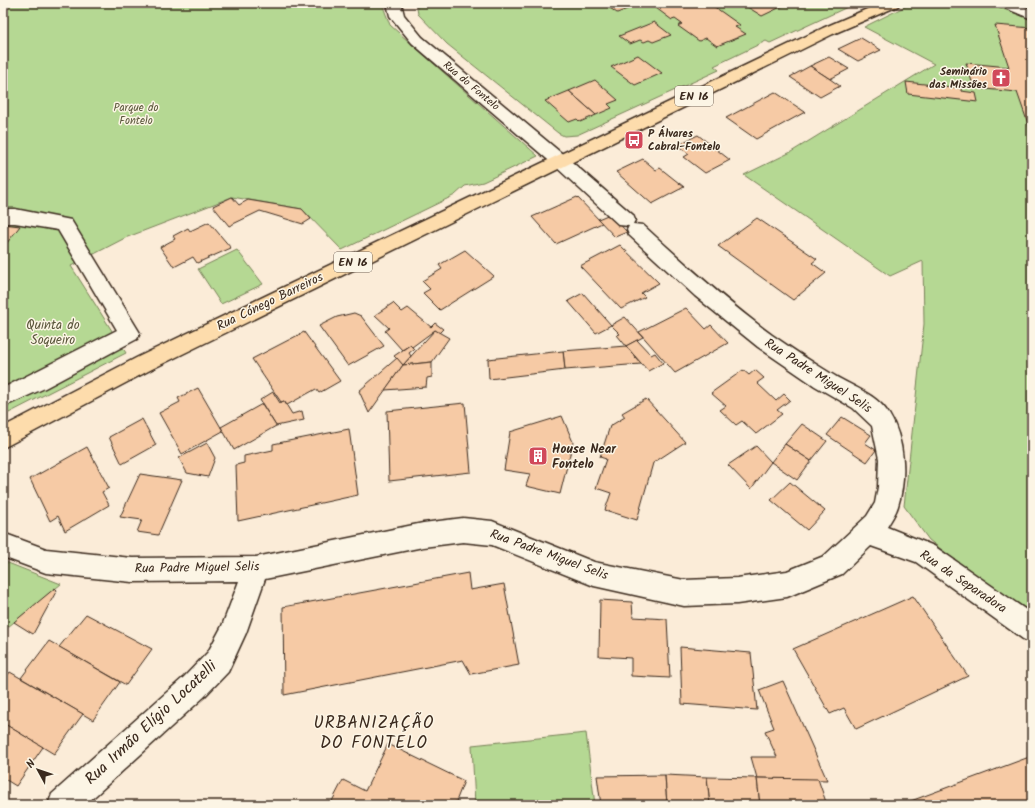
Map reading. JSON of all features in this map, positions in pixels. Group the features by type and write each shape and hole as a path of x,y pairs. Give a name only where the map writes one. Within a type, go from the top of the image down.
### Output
{"main road":[{"name":"EN 16","path":"828,31 879,3"},
{"name":"EN 16","path":"560,161 828,31 893,3"},
{"name":"Rua Cónego Barreiros","path":"3,438 145,363 560,161"}],"street":[{"name":"Rua do Fontelo","path":"394,3 397,16 417,40 560,161"},
{"path":"1004,3 1032,15"},
{"name":"Rua Padre Miguel Selis","path":"3,545 46,561 124,569 256,569 423,535 463,530 492,533 594,574 684,593 737,591 787,584 833,565 876,524 886,506 890,487 891,459 887,437 881,420 861,401 823,380 764,342 702,290 560,161"},
{"path":"3,216 15,216 64,225 130,334 3,398"},
{"name":"Rua da Separadora","path":"867,533 897,542 925,554 1032,630"},
{"name":"Rua Irmão Elígio Locatelli","path":"63,805 194,687 218,662 234,634 256,569"}],"green space":[{"name":"Parque do Fontelo","path":"3,3 384,3 384,9 390,25 538,156 483,182 465,186 455,195 342,250 302,209 232,197 125,238 71,266 126,353 3,416"},
{"path":"416,3 856,3 770,43 766,41 714,66 719,70 577,135 564,136 558,133 447,44 418,14"},
{"path":"912,3 1032,3 1032,614 1002,596 929,540 904,506 924,324 923,261 890,276 744,175 791,152 934,64 864,27"},
{"path":"237,250 263,284 221,304 198,269"},
{"path":"3,561 61,584 3,631"},
{"path":"586,733 595,805 475,805 472,745"}],"building":[{"path":"603,3 630,3 635,6 617,13"},
{"path":"658,3 709,3 740,25 735,27 746,34 717,46 706,38 699,41 678,26 682,24 675,19 672,20 652,5"},
{"path":"741,3 785,3 787,4 762,16"},
{"path":"654,22 671,35 653,42 649,40 644,42 640,40 630,44 619,36"},
{"name":"Seminário das Missões","path":"995,25 1032,28 1032,135 1017,92 974,88 966,63 1009,67"},
{"path":"861,38 881,50 858,61 838,49"},
{"path":"638,55 662,73 635,85 611,67"},
{"path":"829,57 849,69 830,79 810,66"},
{"path":"810,66 840,86 820,97 790,77"},
{"path":"595,80 618,100 608,104 612,108 596,115 569,91"},
{"path":"906,82 961,88 961,91 976,93 978,102 908,94"},
{"path":"569,91 596,115 580,122 577,119 569,122 545,101"},
{"path":"775,92 805,112 756,139 726,118"},
{"path":"698,135 730,160 705,173 684,157 689,154 677,145"},
{"path":"643,159 656,170 660,168 684,187 652,204 616,172"},
{"path":"232,197 239,205 248,200 302,209 311,219 303,224 260,211 229,226 213,206"},
{"path":"577,197 602,223 556,244 532,217"},
{"path":"610,214 627,232 615,237 598,219"},
{"path":"757,218 817,259 812,263 826,273 793,300 718,246"},
{"path":"209,222 231,248 197,263 193,257 174,267 160,247 175,239 173,236 188,228 190,231"},
{"path":"3,224 20,226 3,248"},
{"path":"620,245 659,283 641,293 645,297 621,309 580,266"},
{"path":"465,250 494,276 440,310 423,293 430,289 422,281 442,269 439,265"},
{"path":"583,293 611,325 596,333 568,301"},
{"path":"393,303 402,312 408,308 431,327 435,323 443,329 439,333 435,330 412,347 410,345 402,350 385,331 389,328 375,315"},
{"path":"686,308 706,329 711,325 728,343 675,373 639,332"},
{"path":"354,313 361,316 384,346 348,366 319,326 337,317"},
{"path":"625,317 643,337 626,346 617,335 620,334 611,325"},
{"path":"435,330 449,338 432,362 403,365"},
{"path":"304,332 340,381 319,393 316,389 287,405 284,401 281,402 252,359"},
{"path":"637,340 651,355 655,353 663,363 648,371 626,346"},
{"path":"410,345 414,349 409,353 411,356 403,365 394,356"},
{"path":"626,346 641,364 565,370 563,351"},
{"path":"563,351 565,370 489,379 488,359"},
{"path":"397,358 403,365 369,413 359,391"},
{"path":"432,362 432,377 427,378 426,387 385,390 403,365"},
{"path":"743,370 749,375 755,370 764,378 757,383 776,401 784,394 790,400 777,410 782,414 756,434 742,421 736,425 720,410 726,406 711,393"},
{"path":"198,388 223,431 182,454 159,413 180,402 178,398"},
{"path":"273,392 280,403 284,401 292,414 302,411 304,420 276,426 260,400"},
{"path":"646,399 685,442 653,463 637,520 605,510 611,493 596,488 606,459 600,457 610,426 625,417 622,413"},
{"path":"465,403 471,472 389,481 387,411"},
{"path":"262,404 276,426 234,450 221,427"},
{"name":"House Near Fontelo","path":"562,416 573,442 560,494 526,486 530,474 504,470 510,432"},
{"path":"842,417 871,435 865,443 876,450 867,462 827,435"},
{"path":"142,419 156,445 122,464 109,437"},
{"path":"802,424 827,441 811,461 785,444"},
{"path":"349,429 358,495 238,521 236,465 244,463 244,456 273,450 273,444"},
{"path":"207,443 215,458 208,477 187,473 179,458"},
{"path":"785,444 811,461 797,480 771,462"},
{"path":"756,446 771,462 751,489 728,465"},
{"path":"87,447 109,488 102,492 109,505 65,531 58,516 50,521 30,479"},
{"path":"140,474 182,480 158,535 137,532 142,520 120,517"},
{"path":"790,482 825,511 807,530 771,500"},
{"path":"468,573 470,590 504,584 519,665 471,674 463,660 284,695 283,607"},
{"path":"55,588 57,590 33,634 14,622"},
{"path":"913,596 968,676 856,729 844,708 830,714 793,649"},
{"path":"600,600 632,602 633,617 667,619 670,678 631,676 631,658 599,656"},
{"path":"86,614 152,649 126,685 59,647"},
{"path":"49,641 120,682 93,720 21,678"},
{"path":"680,647 751,653 757,710 682,704"},
{"path":"10,672 83,714 54,754 3,723 3,681"},
{"path":"783,681 827,780 757,778 751,757 777,757 765,731 774,728 759,690"},
{"path":"3,723 43,747 16,786 3,778"},
{"path":"388,744 464,781 455,804 457,805 330,805 343,780 365,791"},
{"path":"1032,756 1032,805 900,805"},
{"path":"665,775 667,805 601,805 597,776"},
{"path":"665,775 707,777 710,805 667,805"},
{"path":"707,777 757,778 760,805 710,805"},
{"path":"757,778 818,779 827,805 760,805"}],"place":[{"name":"Seminário das Missões","path":"1001,78"},
{"name":"P Álvares Cabral-Fontelo","path":"634,140"},
{"name":"House Near Fontelo","path":"538,456"}],"district":[{"name":"URBANIZAÇÃO DO FONTELO","path":"374,733"}],"park label":[{"name":"Quinta do Soqueiro","path":"53,332"}]}
